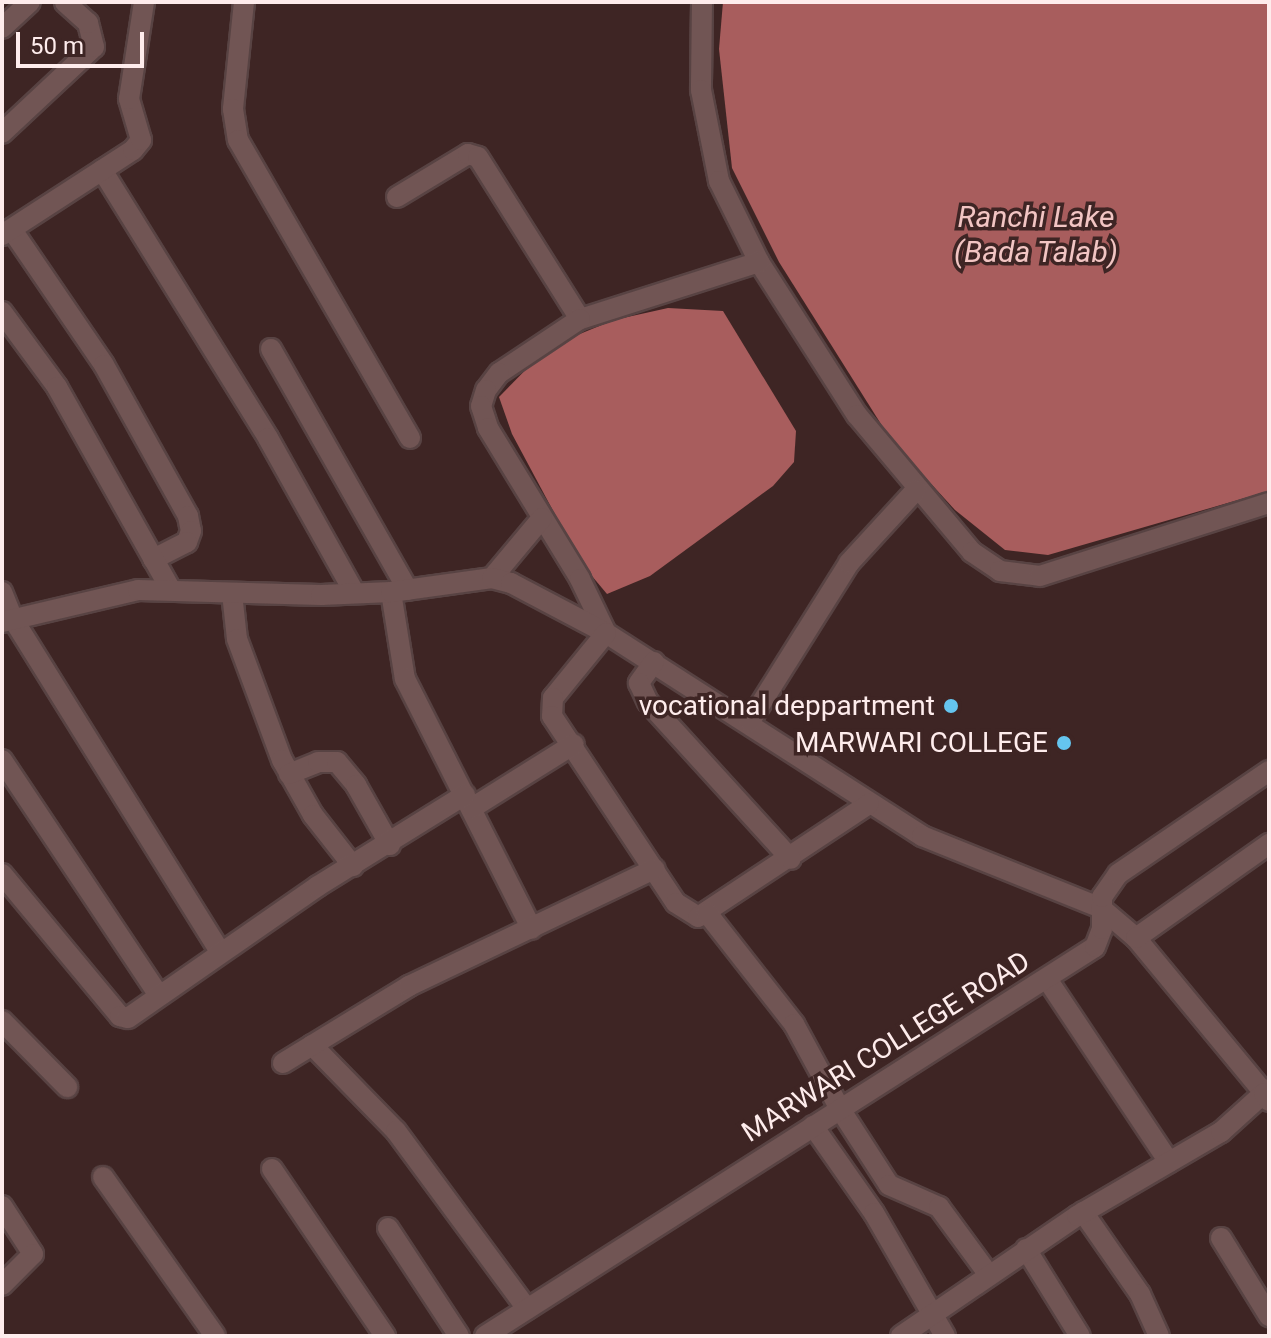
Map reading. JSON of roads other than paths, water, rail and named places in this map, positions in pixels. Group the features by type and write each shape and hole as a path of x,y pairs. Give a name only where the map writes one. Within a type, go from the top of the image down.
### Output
{"street":[{"path":"2,28 30,2"},
{"path":"2,133 94,47 88,23 65,2"},
{"path":"144,2 129,99 141,140 102,170 7,232 104,365 188,516 191,531 187,542 153,559"},
{"path":"244,2 233,109 238,140 410,438"},
{"path":"702,2 701,90 711,156 759,262 857,415 916,490 988,565 1025,576 1076,567 1269,503"},
{"path":"397,197 468,154 478,157 580,319"},
{"path":"102,170 268,438 354,592"},
{"path":"606,633 488,428 481,406 499,373 580,319 759,262"},
{"path":"2,312 57,387 170,588"},
{"path":"271,349 399,591 405,679 532,929"},
{"path":"750,721 849,563 916,490"},
{"path":"492,578 542,518"},
{"path":"7,620 170,588 232,593 399,591 492,578 531,592 606,633 750,721 869,804 945,847 1101,908 1136,938 1267,1095 1221,1132 1083,1212 901,1336"},
{"path":"2,592 7,620 220,951"},
{"path":"232,593 237,639 289,774 353,866"},
{"path":"606,633 549,707 654,869 685,911 698,917 707,913 869,804"},
{"path":"654,662 639,683 648,702 791,859"},
{"path":"2,874 120,1016 137,1014 220,951 353,866 574,744"},
{"path":"2,760 159,995"},
{"path":"289,774 318,762 337,762 356,785 390,845"},
{"name":"MARWARI COLLEGE ROAD","path":"485,1336 1095,947 1101,939 1102,897 1118,874 1269,771"},
{"path":"1136,938 1269,844"},
{"path":"283,1063 409,986 654,869"},
{"path":"707,913 794,1024 840,1109 889,1185 939,1207 989,1275"},
{"path":"1047,979 1169,1162"},
{"path":"2,1021 67,1087"},
{"path":"312,1045 396,1131 527,1309"},
{"path":"813,1126 874,1213 945,1336"},
{"path":"272,1169 385,1336"},
{"path":"103,1177 215,1336"},
{"path":"2,1206 33,1254 2,1285"},
{"path":"1083,1212 1140,1294 1159,1336"},
{"path":"388,1228 459,1336"},
{"path":"1221,1238 1269,1316"},
{"path":"1026,1249 1080,1336"}],"water":[{"name":"Ranchi Lake (Bada Talab)","path":"723,2 1269,2 1269,491 1048,555 1005,550 955,510 891,440 779,262 732,168 719,49"},
{"path":"668,308 723,311 796,431 794,462 773,486 650,576 607,594 581,563 512,434 499,397 548,347 614,320"}],"place":[{"name":"vocational deppartment","path":"951,706"},
{"name":"MARWARI COLLEGE","path":"1064,743"}]}
